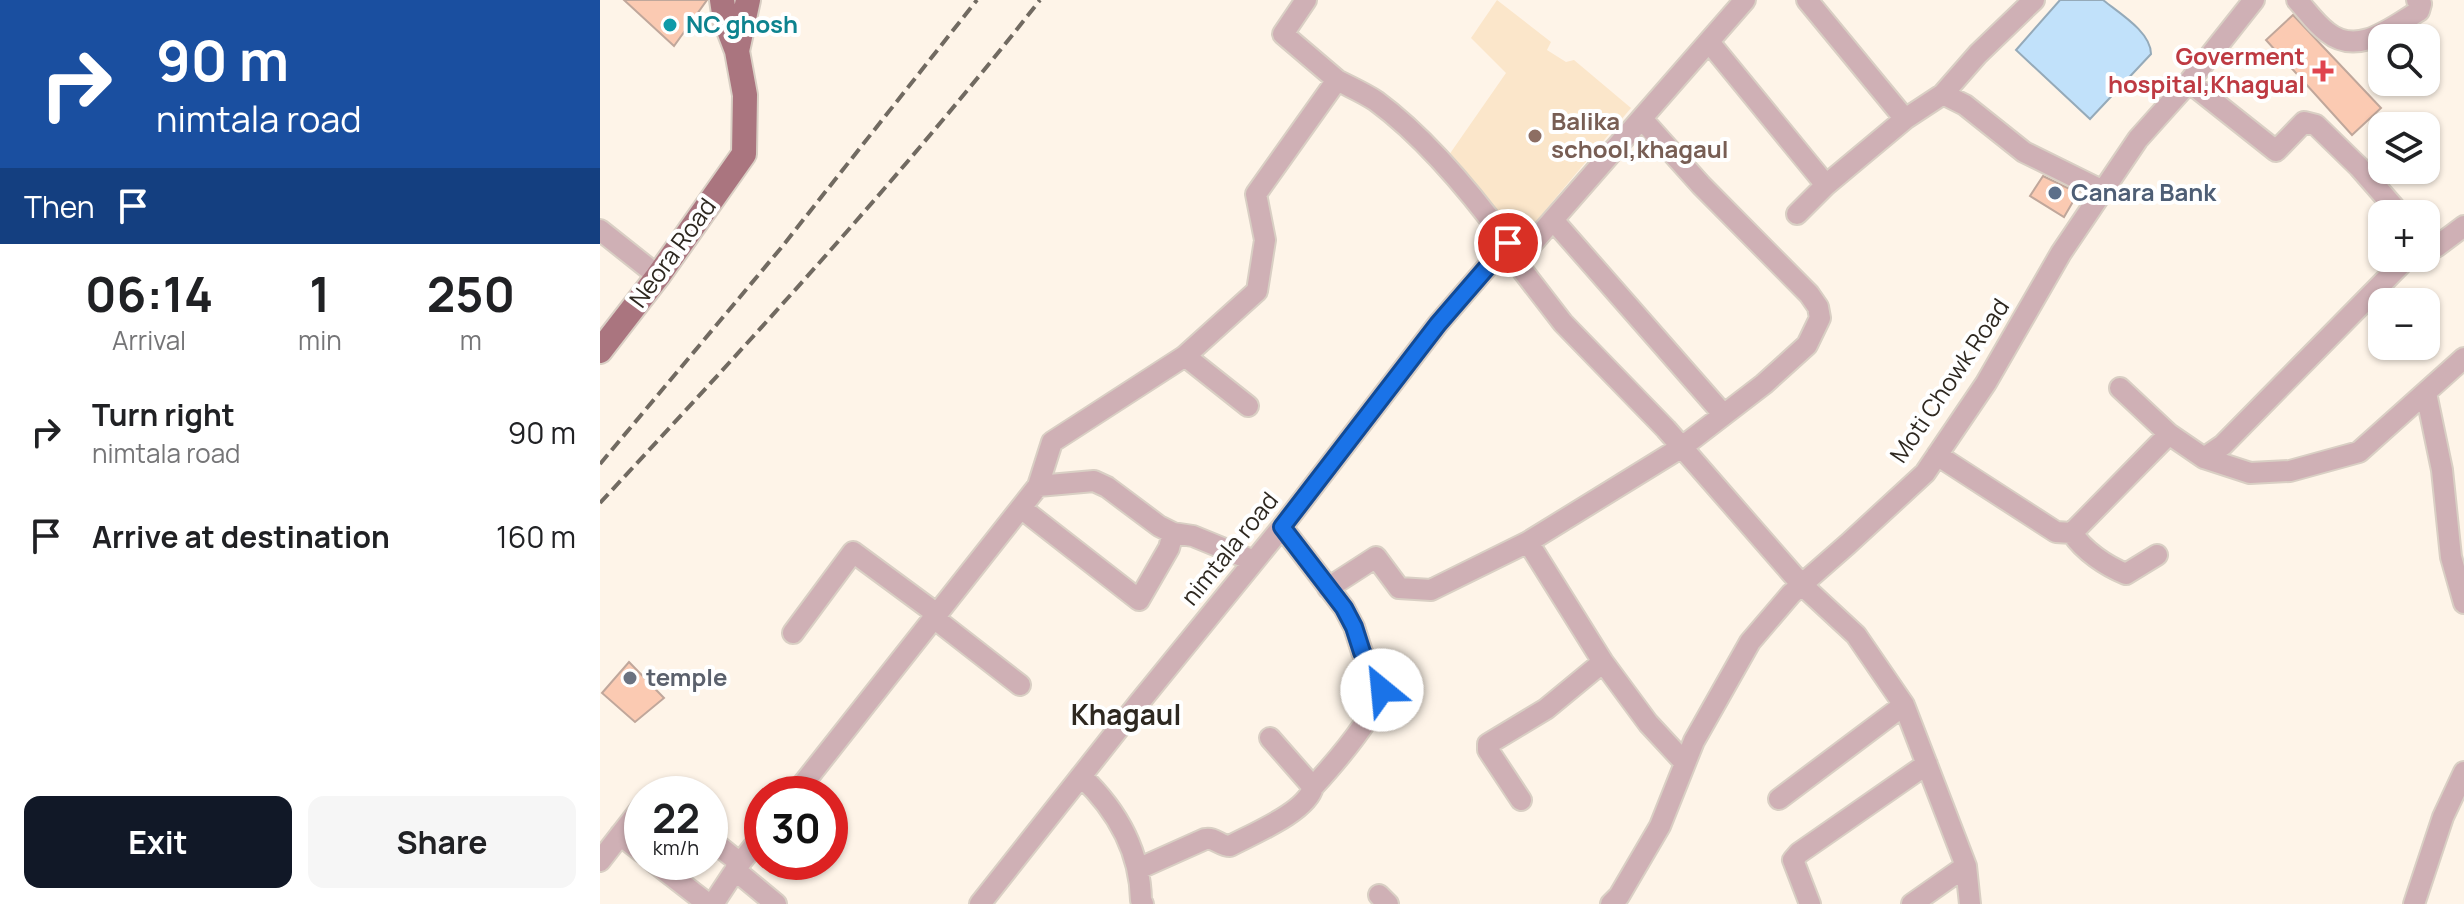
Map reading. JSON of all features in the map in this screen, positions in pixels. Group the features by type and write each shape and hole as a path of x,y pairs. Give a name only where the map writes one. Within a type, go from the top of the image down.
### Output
{"main road":[{"path":"722,0 725,20 737,51"},
{"path":"737,51 748,0"},
{"name":"Neora Road","path":"600,351 658,276 744,154 745,95 737,51"}],"street":[{"path":"1306,0 1283,34 1337,80 1375,100 1427,147 1485,211 1563,323 1682,447 1802,585 1856,635 1904,705 1966,866 1970,904"},
{"name":"nimtala road","path":"980,904 1282,527 1438,324 1512,253 1553,220 1745,0"},
{"path":"1807,0 1905,119"},
{"path":"1797,214 1826,185 1905,119 1943,94 1978,54 2034,0"},
{"name":"Moti Chowk Road","path":"1611,904 1619,896 1660,826 1694,741 1750,642 1802,585 1925,473 1986,383 2061,253 2138,139 2189,82 2254,0"},
{"path":"2297,0 2325,31 2339,40 2355,42 2375,38 2419,11 2421,4 2417,0"},
{"path":"1709,42 1826,185"},
{"path":"809,776 1038,486 1052,442 1185,356 1257,291 1265,240 1256,194 1337,80"},
{"path":"2189,82 2276,151 2304,122 2316,125 2388,200"},
{"path":"1943,94 1965,105 2024,152 2103,191"},
{"path":"1328,588 1376,557 1399,588 1431,590 1528,542 1682,447 1764,384 1807,345 1820,318 1818,307 1787,270 1701,185 1642,119"},
{"path":"1553,220 1723,414"},
{"path":"2440,244 2464,226"},
{"path":"600,230 658,276"},
{"path":"2204,458 2223,445 2393,272"},
{"path":"1185,356 1248,406"},
{"path":"2120,388 2169,434 2204,458 2250,473 2290,471 2359,452 2464,358"},
{"path":"2426,393 2442,470 2451,557 2464,603"},
{"path":"1937,455 2056,532 2072,533 2169,434"},
{"path":"1038,486 1094,481 1159,526 1254,561"},
{"path":"1021,508 1139,600 1169,548 1173,533"},
{"path":"1138,869 1205,839 1230,846 1300,807 1350,743 1382,690 1344,608 1282,527"},
{"path":"2072,533 2079,544 2113,569 2126,574 2157,555"},
{"path":"1528,542 1603,662 1648,723 1685,763"},
{"path":"793,633 853,552 1020,685"},
{"path":"1521,800 1488,750 1488,744 1546,709 1603,662"},
{"path":"1779,799 1904,705"},
{"path":"1270,738 1313,787"},
{"path":"1810,904 1793,860 1927,764"},
{"path":"2414,904 2443,817 2464,772"},
{"path":"1081,776 1113,812 1137,860 1143,904"},
{"path":"600,861 624,830"},
{"path":"620,835 624,838"},
{"path":"728,857 776,904"},
{"path":"678,880 711,904 744,859"},
{"path":"1912,904 1966,866"}],"shaded area":[{"name":"Balika school,khagaul","path":"1497,0 1551,42 1547,50 1566,62 1574,60 1631,108 1517,244 1442,165 1506,73 1471,38"}],"water":[{"path":"2060,0 2103,0 2133,24 2150,46 2151,54 2090,119 2016,50"}],"building":[{"name":"NC ghosh","path":"624,0 707,0 674,46"},
{"path":"2293,15 2381,108 2377,112 2368,112 2368,120 2352,135 2266,40"},
{"name":"Canara Bank","path":"2043,176 2078,193 2064,217 2030,196"},
{"name":"temple","path":"629,662 664,698 635,722 602,693"}],"railway":[{"path":"600,464 781,248 977,0"},
{"path":"600,503 881,193 1040,0"}],"place":[{"name":"NC ghosh","path":"670,25"},
{"name":"Goverment hospital,Khagual","path":"2323,71"},
{"name":"Balika school,khagaul","path":"1535,136"},
{"name":"Canara Bank","path":"2055,193"},
{"name":"temple","path":"630,678"}],"district":[{"name":"Khagaul","path":"1126,715"}],"route":[{"path":"1382,690 1344,608 1282,527 1438,324 1508,243"}]}
